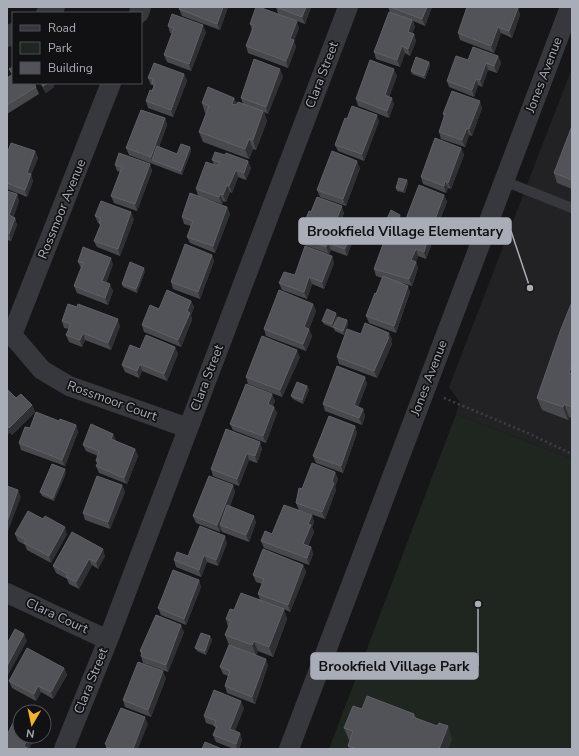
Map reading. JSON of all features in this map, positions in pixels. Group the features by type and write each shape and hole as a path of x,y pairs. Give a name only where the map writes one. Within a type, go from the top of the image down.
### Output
{"street":[{"name":"Clara Street","path":"64,749 108,640 348,7"},
{"name":"Jones Avenue","path":"289,749 570,7"},
{"name":"Rossmoor Avenue","path":"9,334 111,84"},
{"name":"Rossmoor Court","path":"9,334 42,370 69,386 188,428"},
{"name":"Clara Court","path":"7,592 108,640"}],"lane":[{"path":"504,181 572,208"}],"path":[{"path":"425,389 530,434 572,454"}],"shaded area":[{"path":"572,68 572,459 456,414 460,402 449,387"}],"green space":[{"path":"456,414 572,459 572,749 329,749"}],"building":[{"path":"180,7 223,7 217,24 179,9"},
{"path":"256,7 297,21 290,39 294,40 286,61 246,46 254,25 250,24"},
{"path":"276,7 306,7 302,17"},
{"path":"390,7 427,7 422,19"},
{"path":"467,7 518,8 509,31 498,27 491,46 458,33"},
{"path":"389,12 412,20 408,32 414,34 408,49 402,46 397,60 374,52"},
{"path":"172,14 203,25 189,64 164,55 174,28 168,26"},
{"path":"473,47 498,56 494,66 486,63 480,80 476,79 472,90 447,81 456,56 468,60"},
{"path":"416,57 429,62 424,76 411,71"},
{"path":"254,59 280,69 266,107 241,98"},
{"path":"370,60 394,69 385,95 392,98 387,111 356,99"},
{"path":"154,63 184,74 171,110 146,101 150,90 152,91 155,84 152,83 153,79 148,78"},
{"path":"12,75 12,84 34,84 36,87 7,105 7,78"},
{"path":"208,87 234,98 232,104 236,105 238,102 263,111 253,140 249,139 245,149 199,132 209,106 202,103"},
{"path":"452,91 480,101 469,129 467,128 462,140 439,132 445,114 443,114"},
{"path":"352,106 377,115 362,154 335,145 345,118 347,119"},
{"path":"141,110 165,118 151,157 126,148"},
{"path":"572,126 572,180 554,173"},
{"path":"435,138 461,148 448,183 445,181 444,186 421,177"},
{"path":"11,143 35,151 27,173 31,174 25,190 7,183 7,154"},
{"path":"181,144 190,147 181,171 152,160 157,146 177,154"},
{"path":"332,151 357,161 343,199 317,190"},
{"path":"215,152 225,155 226,153 248,161 244,173 236,170 229,186 227,185 223,195 220,194 219,197 196,189 206,162 218,166 220,162 212,160"},
{"path":"119,153 150,164 135,204 111,196 122,167 115,165"},
{"path":"399,178 407,180 403,190 396,188"},
{"path":"419,185 444,195 430,233 404,224"},
{"path":"7,191 17,194 9,215 15,218 9,234 7,233"},
{"path":"190,193 227,207 213,246 187,237 193,221 182,217"},
{"path":"317,197 342,206 334,225 351,232 345,249 328,243 326,247 299,237 309,211 311,212"},
{"path":"101,201 131,212 118,249 94,241 101,224 99,223 101,218 95,216"},
{"path":"391,210 400,215 396,223 387,219"},
{"path":"390,225 428,239 424,252 416,249 411,260 416,262 409,279 374,269"},
{"path":"185,244 212,255 198,292 171,282"},
{"path":"305,246 332,256 322,282 309,277 304,292 279,283 284,272 295,275"},
{"path":"83,247 111,258 102,281 110,284 105,298 74,286 83,263 78,262"},
{"path":"130,262 144,268 136,289 122,284"},
{"path":"383,276 408,286 394,326 366,316"},
{"path":"167,290 191,301 187,311 190,313 178,340 142,325 150,305 159,309"},
{"path":"279,290 313,304 304,327 309,329 303,344 264,329"},
{"path":"572,302 572,364 569,373 572,374 572,407 564,404 563,407 537,398"},
{"path":"68,304 77,307 78,304 118,319 108,343 83,333 80,340 66,335 71,324 62,321"},
{"path":"327,309 336,313 332,324 322,321"},
{"path":"338,317 347,320 343,331 333,327"},
{"path":"365,323 389,333 387,337 389,337 374,371 337,357 347,329 361,334"},
{"path":"146,335 175,347 164,374 140,364 137,371 122,365 130,345 140,349"},
{"path":"262,336 297,350 280,390 246,377"},
{"path":"337,366 365,377 354,405 363,409 359,418 323,404"},
{"path":"297,382 307,386 302,400 291,396"},
{"path":"246,384 272,394 268,404 274,407 263,436 230,424"},
{"path":"7,389 16,398 21,394 32,405 9,428 7,426"},
{"path":"36,412 59,421 60,419 76,425 62,460 19,443 25,427 30,428"},
{"path":"329,416 355,426 341,466 313,456"},
{"path":"91,424 113,434 111,439 135,449 124,478 96,466 99,461 96,461 99,451 83,445"},
{"path":"226,429 260,442 255,456 247,453 237,479 211,469"},
{"path":"312,463 335,472 332,482 334,483 322,512 296,503 299,488 302,489"},
{"path":"52,464 65,469 53,498 40,492"},
{"path":"97,476 122,485 108,522 83,513"},
{"path":"209,476 233,485 217,525 193,516"},
{"path":"7,486 18,490 7,522"},
{"path":"227,505 254,516 246,535 220,525"},
{"path":"284,505 312,515 308,524 311,525 303,544 311,547 307,558 261,541 265,531 272,534"},
{"path":"28,511 43,519 45,516 65,527 49,556 24,543 26,540 15,534"},
{"path":"200,526 225,536 216,560 204,555 199,570 174,560 177,552 188,556"},
{"path":"72,532 103,549 96,562 89,559 76,582 66,577 68,574 53,566"},
{"path":"263,549 303,565 288,605 258,594 264,579 253,575"},
{"path":"173,570 199,580 184,619 158,608"},
{"path":"241,593 284,609 269,647 254,641 252,645 225,635 231,621 226,619 230,609 234,610"},
{"path":"156,615 181,625 166,665 141,656 142,652 140,651"},
{"path":"15,629 24,634 7,666 7,644"},
{"path":"201,633 210,636 205,651 195,648"},
{"path":"229,645 266,659 252,697 225,686 230,671 220,667"},
{"path":"27,648 64,668 51,692 38,686 34,694 9,681"},
{"path":"138,662 163,671 148,710 123,700"},
{"path":"214,690 241,701 230,729 240,733 236,744 213,735 217,726 214,726 216,721 204,716"},
{"path":"367,696 414,714 413,717 437,726 439,723 448,726 439,749 357,749 348,746 353,731 344,728 353,706 362,709"},
{"path":"121,708 145,717 133,749 112,749 106,747 107,745 105,744"},
{"path":"12,725 12,744 25,744 24,746 29,749 7,749 7,732 8,733"},
{"path":"205,742 222,749 202,749"}],"place":[{"name":"Brookfield Village Elementary","path":"530,288"},
{"name":"Brookfield Village Park","path":"478,604"}]}
